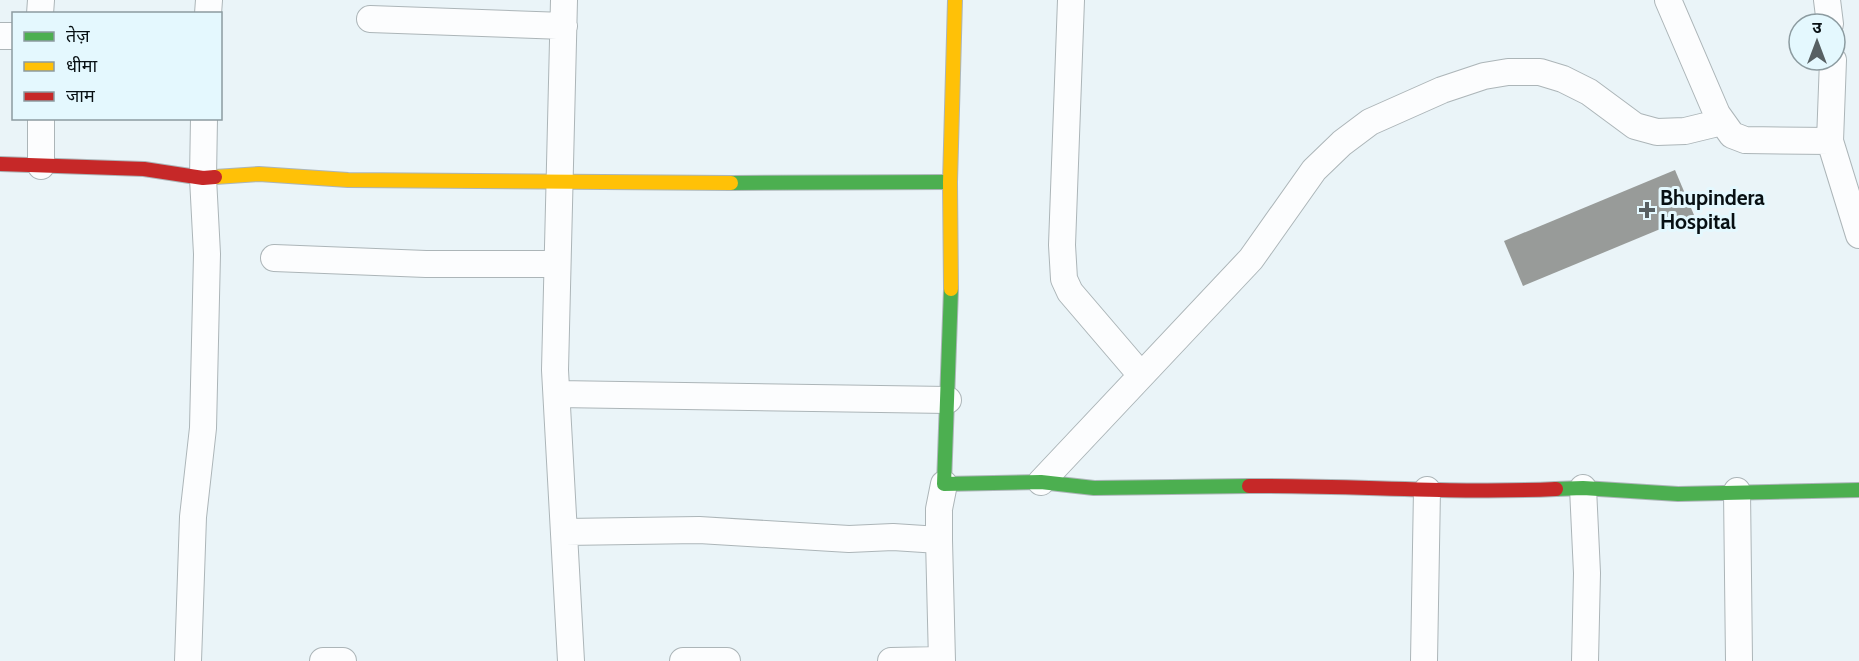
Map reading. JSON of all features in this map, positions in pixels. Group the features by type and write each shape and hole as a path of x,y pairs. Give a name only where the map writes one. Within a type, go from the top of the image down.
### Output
{"street":[{"path":"564,0 555,370 571,661"},
{"path":"891,661 942,661 939,509 944,484 948,400 950,182 955,0"},
{"path":"1071,0 1062,245 1064,279 1087,314 1141,375"},
{"path":"1668,0 1722,122 1732,135 1744,140 1830,141"},
{"path":"370,18 564,26"},
{"path":"1041,482 1251,259 1321,163 1341,143 1370,122 1417,99 1485,75 1540,72 1563,78 1589,92 1635,126 1657,132 1685,130 1722,122"},
{"path":"1833,72 1830,141 1859,235"},
{"path":"41,120 41,166"},
{"path":"188,661 193,517 203,428 207,254 203,178 204,120"},
{"path":"0,164 144,169 203,178 259,174 348,180 950,182"},
{"path":"274,258 426,264 557,264"},
{"path":"558,394 948,400"},
{"path":"944,484 1041,482 1094,488 1316,484 1503,492 1583,488 1678,494 1737,490 1859,490"},
{"path":"1583,488 1587,573 1585,661"},
{"path":"1424,661 1427,490"},
{"path":"1737,490 1739,661"},
{"path":"565,532 699,530 849,539 893,537 939,540"},
{"path":"323,661 343,661"},
{"path":"683,661 727,661"}],"building":[{"path":"1675,170 1694,215 1523,286 1504,241"}],"traffic: fast":[{"path":"731,183 950,182"},
{"path":"951,289 944,484 1041,482 1094,488 1249,486"},
{"path":"1556,489 1583,488 1678,494 1859,490"}],"traffic: slow":[{"path":"951,289 950,182 955,0"},
{"path":"215,177 259,174 348,180 731,183"}],"traffic: jam":[{"path":"0,164 144,169 203,178 215,177"},
{"path":"1249,486 1556,489"}],"place":[{"name":"Bhupindera Hospital","path":"1647,210"}]}
